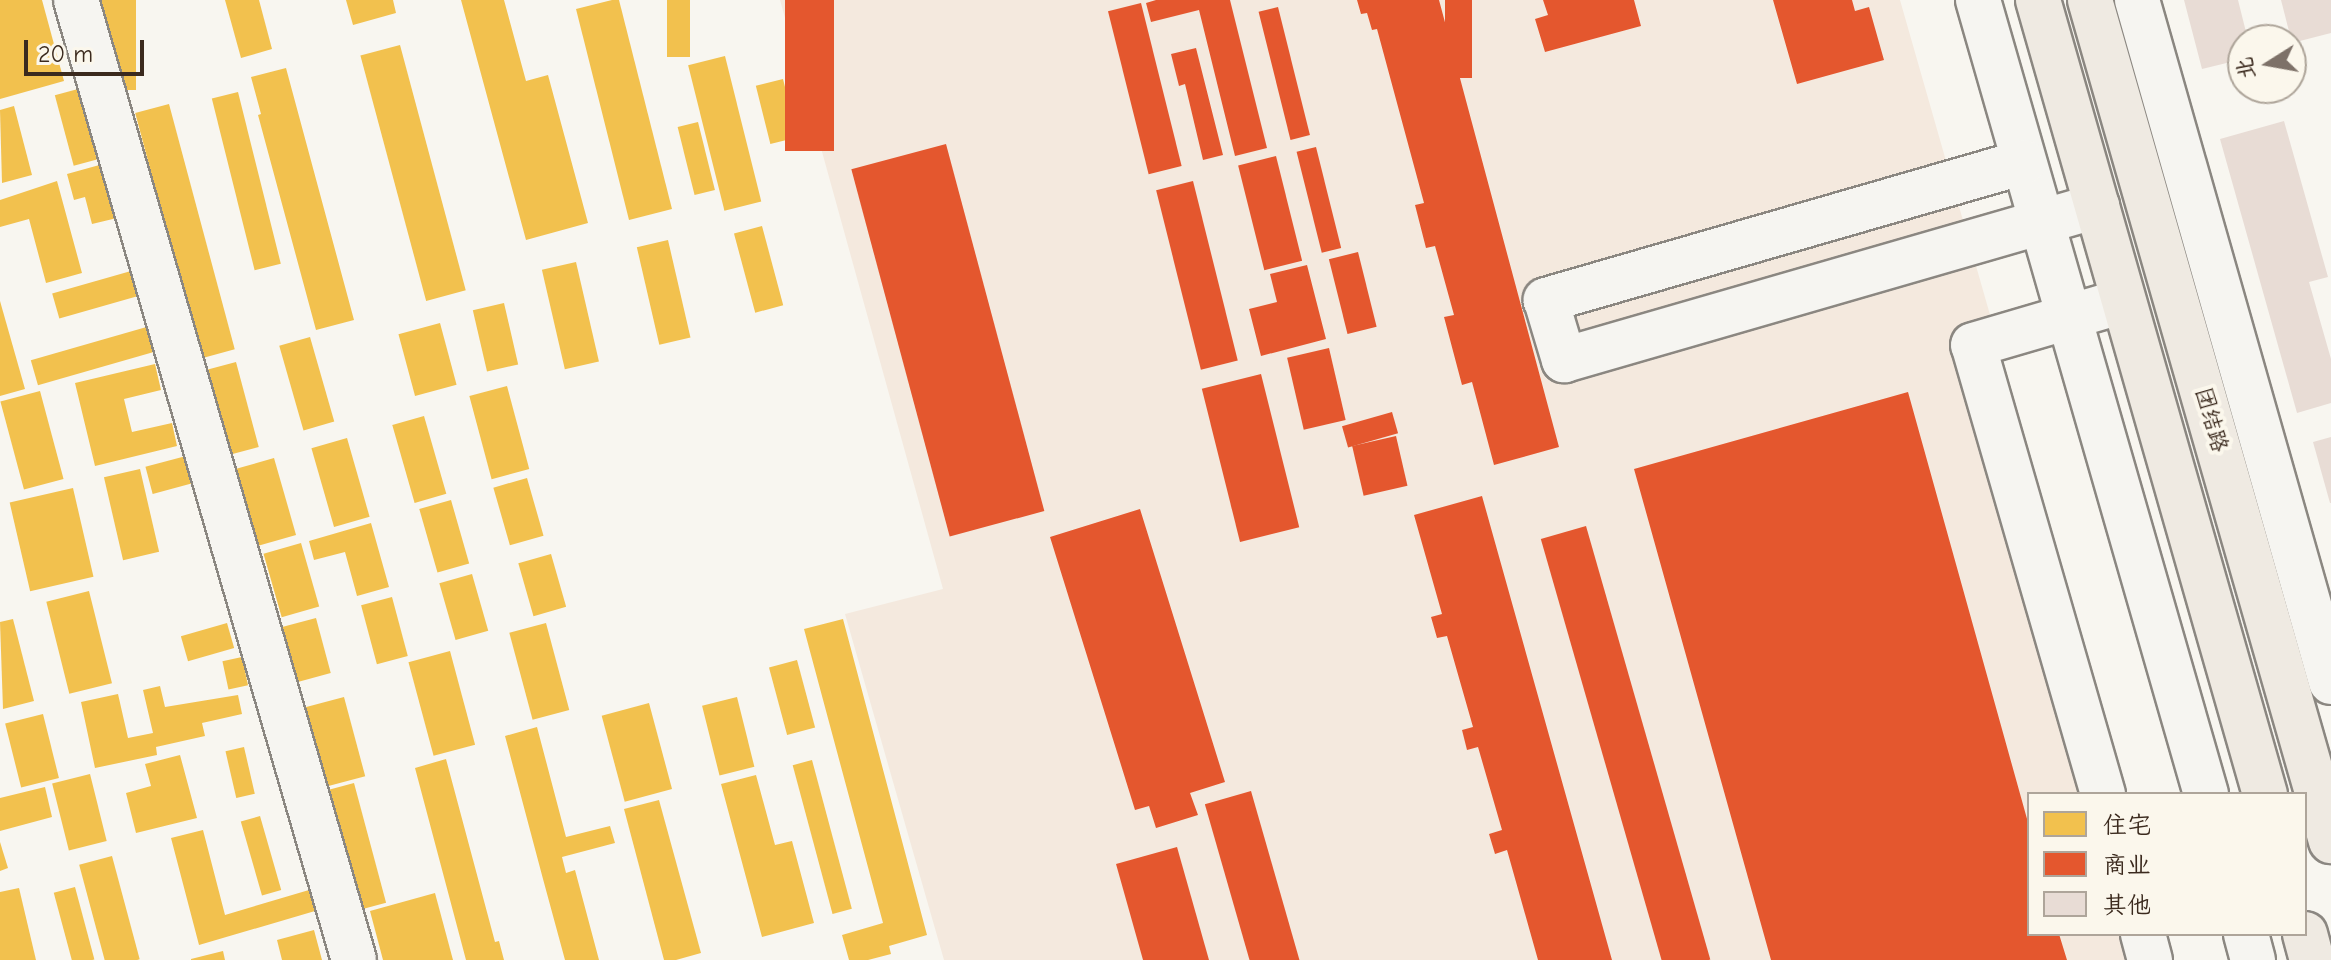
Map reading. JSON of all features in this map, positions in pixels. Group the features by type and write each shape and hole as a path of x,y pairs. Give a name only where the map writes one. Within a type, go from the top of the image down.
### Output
{"main road":[{"path":"2038,0 2264,792"},
{"name":"团结路","path":"2090,0 2331,841"},
{"path":"2306,936 2312,960"}],"street":[{"path":"76,0 354,960"},
{"path":"1978,0 2205,792"},
{"path":"2137,0 2331,682"},
{"path":"2024,162 1546,300 1564,360 2097,206"},
{"path":"2102,792 1973,345 2123,301"},
{"path":"2144,936 2150,960"},
{"path":"2247,936 2253,960"}],"shaded area":[{"path":"780,0 1900,0 2126,792 2027,792 2027,936 2168,936 2174,960 944,960 845,614 943,589"}],"building: 住宅":[{"path":"0,0 42,0 64,81 0,99"},
{"path":"100,0 136,0 136,90 100,90"},
{"path":"225,0 259,0 272,49 241,58"},
{"path":"346,0 393,0 396,13 353,25"},
{"path":"461,0 504,0 526,81 548,75 588,223 526,240"},
{"path":"619,0 672,209 629,220 576,9"},
{"path":"667,0 690,0 690,57 667,57"},
{"path":"400,45 466,290 426,301 360,56"},
{"path":"725,56 761,202 724,211 688,65"},
{"path":"286,68 354,320 316,330 258,115 261,114 251,77"},
{"path":"783,79 798,137 770,144 756,86"},
{"path":"78,89 97,160 74,166 55,95"},
{"path":"238,92 281,264 255,270 212,99"},
{"path":"169,104 235,349 201,358 135,113"},
{"path":"14,106 32,175 2,183 0,110"},
{"path":"698,122 715,190 695,195 678,127"},
{"path":"103,164 117,218 92,224 85,197 74,200 67,174"},
{"path":"57,181 82,273 46,283 29,219 0,227 0,200"},
{"path":"762,226 783,305 755,313 734,234"},
{"path":"668,240 690,337 659,345 637,247"},
{"path":"576,262 599,361 565,369 542,270"},
{"path":"131,271 138,296 59,319 52,294"},
{"path":"0,301 25,389 0,396"},
{"path":"504,303 518,364 487,372 473,310"},
{"path":"440,323 457,385 415,396 398,334"},
{"path":"150,326 157,351 38,385 31,360"},
{"path":"310,337 334,422 303,430 279,346"},
{"path":"236,362 259,447 228,455 205,370"},
{"path":"155,364 161,390 124,399 132,432 172,423 177,446 95,466 75,383"},
{"path":"507,386 529,469 492,479 469,396"},
{"path":"40,391 64,479 24,490 0,402"},
{"path":"424,416 446,494 415,503 392,425"},
{"path":"347,438 370,517 334,527 311,448"},
{"path":"186,456 193,483 153,494 145,467"},
{"path":"274,458 296,535 256,546 234,470"},
{"path":"140,469 159,552 123,560 104,477"},
{"path":"527,478 544,536 510,545 493,488"},
{"path":"73,488 93,577 30,591 10,503"},
{"path":"451,500 469,563 437,573 419,509"},
{"path":"371,523 389,587 357,596 345,552 314,560 309,541"},
{"path":"301,543 319,606 282,617 264,554"},
{"path":"551,554 566,607 533,616 518,563"},
{"path":"472,574 488,631 456,640 439,583"},
{"path":"89,591 112,683 69,694 46,602"},
{"path":"392,597 408,656 377,664 361,605"},
{"path":"316,618 331,673 296,682 281,627"},
{"path":"13,619 34,701 3,709 0,622"},
{"path":"843,619 927,935 889,946 891,954 868,960 849,960 842,935 883,923 804,629"},
{"path":"227,623 234,648 188,661 181,636"},
{"path":"546,623 569,710 533,720 509,633"},
{"path":"450,651 475,745 434,756 408,662"},
{"path":"242,657 248,685 228,690 222,661"},
{"path":"797,660 815,728 787,735 769,668"},
{"path":"160,686 165,707 238,695 242,714 202,723 205,736 156,747 157,755 95,768 81,702 118,694 128,738 153,733 143,690"},
{"path":"344,697 365,776 327,787 305,707"},
{"path":"737,697 754,767 719,776 702,706"},
{"path":"649,703 672,789 625,802 602,716"},
{"path":"43,714 59,778 21,787 5,723"},
{"path":"537,727 566,837 610,826 615,843 562,857 566,873 575,870 599,960 565,960 543,879 505,736"},
{"path":"244,747 255,794 236,798 225,751"},
{"path":"180,755 197,818 136,833 126,793 151,786 145,764"},
{"path":"446,759 495,942 499,941 504,960 466,960 415,768"},
{"path":"812,760 852,909 833,914 793,765"},
{"path":"90,774 107,841 69,850 52,783"},
{"path":"756,775 775,845 792,841 814,923 762,937 721,784"},
{"path":"354,783 386,903 359,910 327,790"},
{"path":"45,787 52,817 0,831 0,798"},
{"path":"659,800 701,953 676,960 664,960 624,809"},
{"path":"260,816 281,890 262,896 241,822"},
{"path":"203,830 225,915 309,890 315,911 199,945 171,838"},
{"path":"0,842 8,868 0,871"},
{"path":"112,856 140,959 105,960 79,865"},
{"path":"75,887 94,959 72,960 54,893"},
{"path":"19,888 36,960 0,960 0,892"},
{"path":"435,893 453,960 383,960 370,911"},
{"path":"314,930 322,960 282,960 277,940"},
{"path":"223,951 225,960 191,960 191,959"}],"building: 商业":[{"path":"785,0 834,0 834,151 785,151"},
{"path":"1156,0 1230,0 1267,148 1235,156 1199,10 1151,22 1146,3"},
{"path":"1357,0 1439,0 1559,447 1494,465 1472,382 1462,385 1444,317 1454,315 1435,246 1426,248 1415,205 1424,203 1377,29 1372,30 1367,13 1361,14"},
{"path":"1445,0 1472,0 1472,78 1445,78"},
{"path":"1543,0 1634,0 1641,26 1545,52 1535,19 1548,15"},
{"path":"1773,0 1852,0 1855,11 1869,7 1884,60 1797,84"},
{"path":"1141,3 1182,166 1149,174 1108,11"},
{"path":"1278,7 1310,135 1291,140 1259,12"},
{"path":"1196,48 1223,155 1203,160 1185,84 1179,86 1171,54"},
{"path":"946,144 1044,511 950,536 851,169"},
{"path":"1316,147 1341,248 1322,253 1297,152"},
{"path":"1276,156 1302,261 1264,270 1238,165"},
{"path":"1193,181 1238,361 1201,370 1156,190"},
{"path":"1358,252 1377,327 1348,334 1329,259"},
{"path":"1307,265 1326,339 1261,356 1249,309 1277,302 1270,274"},
{"path":"1329,348 1346,420 1304,430 1287,358"},
{"path":"1261,374 1299,527 1240,542 1202,389"},
{"path":"1908,392 2027,819 2027,936 2060,936 2067,960 1771,960 1634,469"},
{"path":"1392,412 1398,433 1348,447 1342,426"},
{"path":"1396,436 1407,486 1364,496 1352,446"},
{"path":"1482,496 1612,960 1538,960 1507,850 1495,854 1489,834 1502,830 1478,747 1467,750 1462,730 1473,727 1447,636 1437,638 1431,617 1442,614 1414,515"},
{"path":"1140,509 1225,782 1190,793 1198,815 1156,828 1149,806 1135,810 1050,537"},
{"path":"1586,526 1710,960 1662,960 1541,539"},
{"path":"1251,791 1299,960 1250,960 1205,804"},
{"path":"1177,847 1209,960 1143,960 1116,864"}],"building: 其他":[{"path":"2184,0 2238,0 2244,24 2227,24 2227,63 2202,69"},
{"path":"2281,0 2331,0 2331,33 2307,39 2307,24 2287,24"},
{"path":"2284,121 2328,277 2309,282 2331,359 2331,403 2297,413 2220,139"},
{"path":"2331,437 2331,503 2330,503 2313,442"}]}
